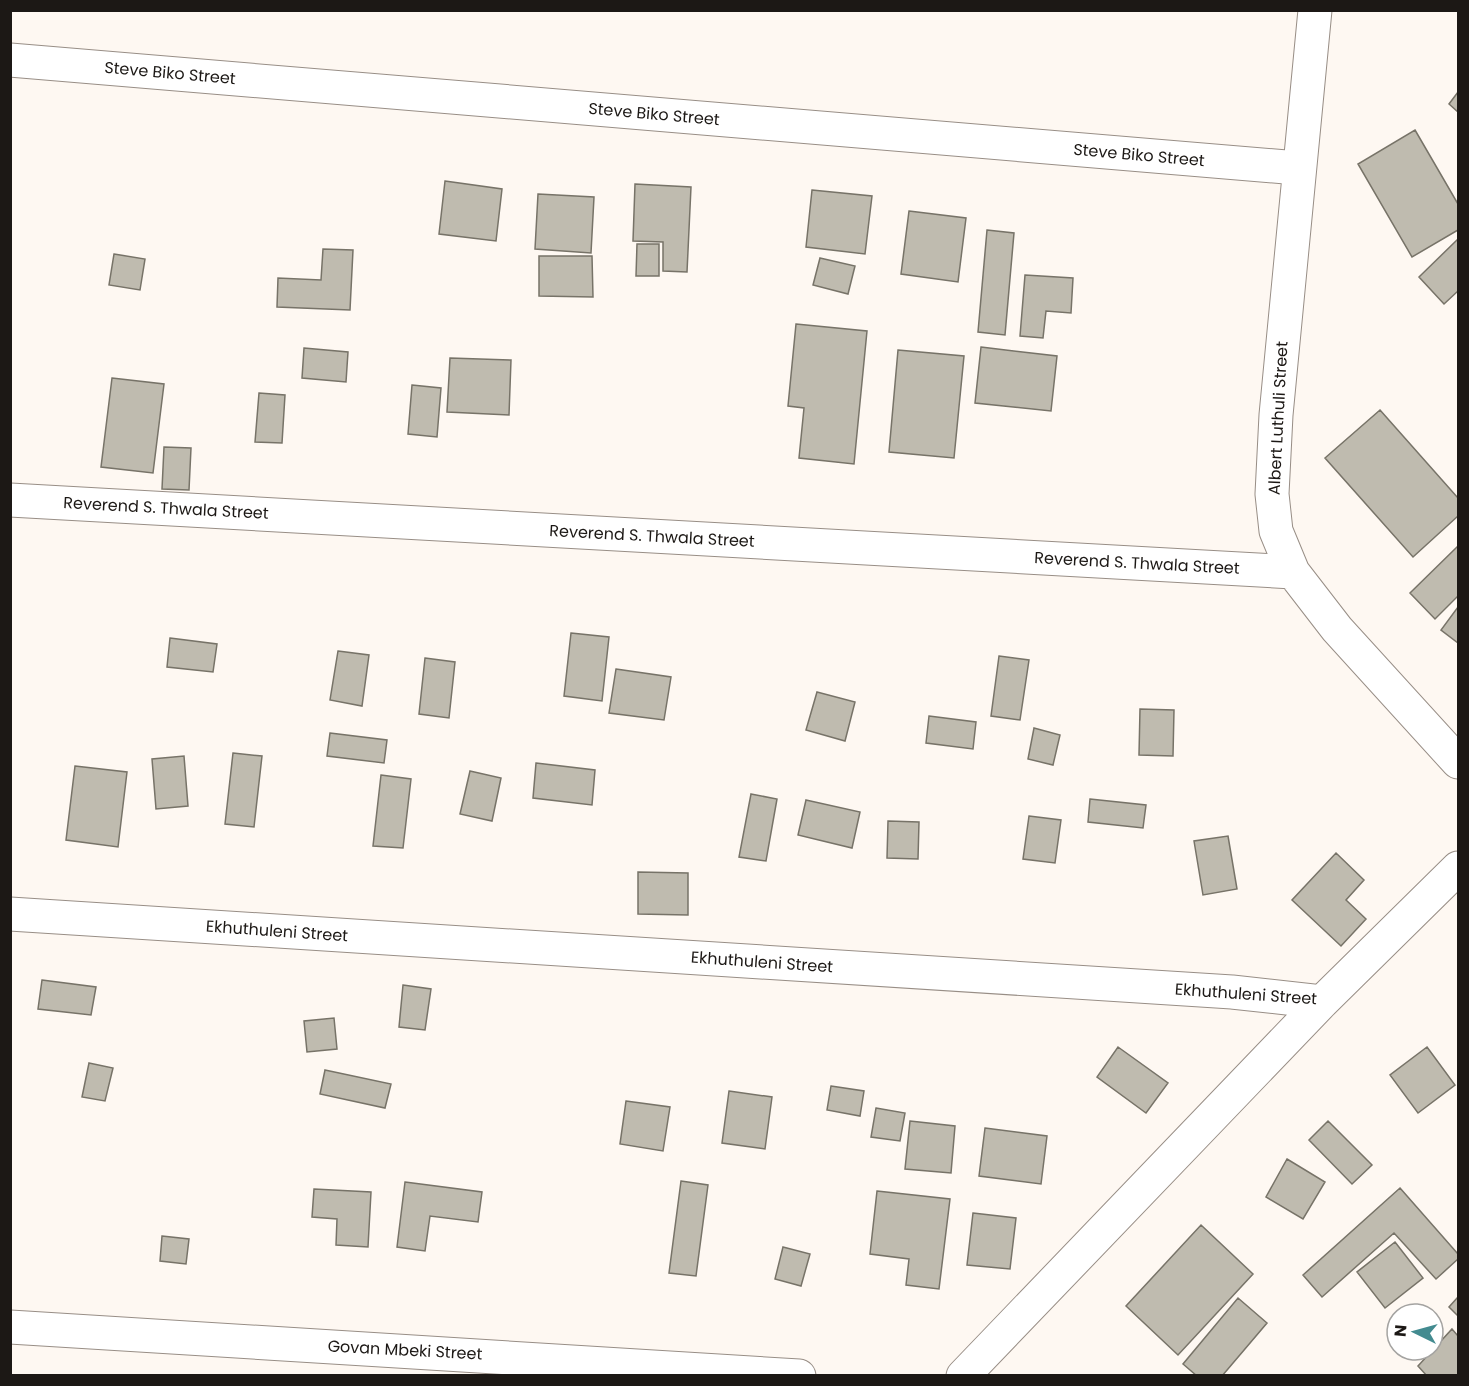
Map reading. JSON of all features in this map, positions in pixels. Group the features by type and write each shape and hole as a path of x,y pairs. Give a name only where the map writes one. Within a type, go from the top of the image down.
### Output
{"street":[{"name":"Albert Luthuli Street","path":"1315,10 1276,415 1272,494 1276,531 1293,572 1337,629 1458,762"},
{"name":"Steve Biko Street","path":"10,60 1298,168"},
{"name":"Reverend S. Thwala Street","path":"10,500 1293,572"},
{"name":"Ekhuthuleni Street","path":"10,914 1232,992 1322,1002 1458,868"},
{"path":"963,1376 1322,1002"},
{"name":"Govan Mbeki Street","path":"10,1327 557,1367 799,1376"}],"building":[{"path":"1458,92 1458,112 1449,104"},
{"path":"1415,130 1458,204 1458,230 1412,257 1358,164"},
{"path":"445,181 502,189 496,241 439,234"},
{"path":"635,184 691,187 687,272 663,271 663,242 633,241"},
{"path":"812,190 872,196 865,254 806,247"},
{"path":"538,194 594,197 591,253 535,249"},
{"path":"909,211 966,218 958,282 901,274"},
{"path":"987,230 1014,233 1005,335 978,332"},
{"path":"1458,239 1458,291 1444,304 1419,277"},
{"path":"637,244 659,244 659,276 636,276"},
{"path":"323,249 353,250 350,310 277,307 278,278 321,280"},
{"path":"114,254 145,259 140,290 109,285"},
{"path":"539,256 592,256 593,297 539,296"},
{"path":"820,258 855,266 848,294 813,285"},
{"path":"1025,275 1073,278 1071,313 1046,311 1043,338 1020,336"},
{"path":"796,324 867,331 854,464 799,458 804,408 788,406"},
{"path":"981,347 1057,356 1051,411 975,403"},
{"path":"304,348 348,352 346,382 302,378"},
{"path":"898,350 964,356 954,458 889,452"},
{"path":"450,358 511,360 509,415 447,412"},
{"path":"112,378 164,384 153,473 101,467"},
{"path":"412,385 441,388 437,437 408,434"},
{"path":"259,393 285,395 282,443 255,442"},
{"path":"1380,410 1458,498 1458,516 1413,557 1325,458"},
{"path":"164,447 191,448 189,490 162,489"},
{"path":"1458,546 1458,596 1435,619 1410,593"},
{"path":"1458,607 1458,643 1441,630"},
{"path":"571,633 609,637 602,701 564,696"},
{"path":"170,638 217,644 213,672 167,667"},
{"path":"338,651 369,655 362,706 330,700"},
{"path":"999,656 1029,660 1020,720 991,716"},
{"path":"425,658 455,662 449,718 419,714"},
{"path":"616,669 671,677 664,720 609,713"},
{"path":"817,692 855,702 845,741 806,730"},
{"path":"1140,709 1174,710 1173,756 1139,755"},
{"path":"929,716 976,722 973,749 926,743"},
{"path":"1034,728 1060,735 1053,765 1028,759"},
{"path":"330,733 387,740 384,763 327,756"},
{"path":"233,753 262,756 254,827 225,824"},
{"path":"184,756 188,806 156,809 152,759"},
{"path":"536,763 595,770 592,805 533,798"},
{"path":"75,766 127,772 118,847 66,840"},
{"path":"470,771 501,778 492,821 460,814"},
{"path":"381,775 411,779 403,848 373,846"},
{"path":"751,794 777,799 766,861 739,857"},
{"path":"1090,799 1146,805 1143,828 1088,822"},
{"path":"806,800 860,812 852,848 798,835"},
{"path":"1029,816 1061,820 1055,863 1023,859"},
{"path":"888,821 919,822 918,859 887,858"},
{"path":"1228,836 1237,889 1203,895 1194,841"},
{"path":"1336,853 1364,880 1346,900 1366,919 1341,946 1292,900"},
{"path":"638,872 688,873 688,915 638,914"},
{"path":"42,980 96,987 91,1015 38,1009"},
{"path":"403,985 431,989 425,1030 399,1027"},
{"path":"334,1018 337,1049 307,1052 304,1021"},
{"path":"1118,1047 1168,1083 1146,1113 1097,1077"},
{"path":"1427,1047 1455,1085 1418,1113 1390,1075"},
{"path":"89,1063 113,1068 105,1101 82,1097"},
{"path":"325,1070 391,1084 385,1108 320,1094"},
{"path":"831,1086 864,1091 860,1116 827,1110"},
{"path":"729,1091 772,1097 765,1149 722,1143"},
{"path":"626,1101 670,1107 663,1151 620,1144"},
{"path":"876,1108 905,1113 900,1141 871,1137"},
{"path":"910,1121 955,1126 951,1173 905,1169"},
{"path":"1328,1121 1372,1165 1352,1184 1309,1140"},
{"path":"985,1128 1047,1136 1041,1184 979,1176"},
{"path":"1287,1159 1325,1182 1303,1219 1266,1197"},
{"path":"681,1181 708,1185 696,1276 669,1273"},
{"path":"405,1182 482,1192 478,1222 430,1216 425,1251 397,1247"},
{"path":"1400,1188 1458,1254 1458,1259 1436,1279 1394,1233 1322,1297 1303,1275"},
{"path":"314,1189 371,1192 368,1247 336,1245 337,1219 312,1217"},
{"path":"877,1191 950,1199 939,1289 906,1285 909,1259 870,1254"},
{"path":"973,1213 1016,1218 1010,1269 967,1265"},
{"path":"1201,1225 1253,1274 1178,1355 1126,1306"},
{"path":"162,1236 189,1239 186,1264 160,1261"},
{"path":"1395,1242 1423,1278 1393,1302 1385,1302 1385,1308 1357,1272"},
{"path":"783,1247 810,1254 801,1286 775,1279"},
{"path":"1458,1297 1458,1316 1449,1307"},
{"path":"1238,1298 1267,1323 1222,1376 1197,1376 1183,1364"},
{"path":"1452,1329 1458,1336 1458,1376 1427,1376 1418,1366 1422,1362 1445,1362 1445,1337"}]}
